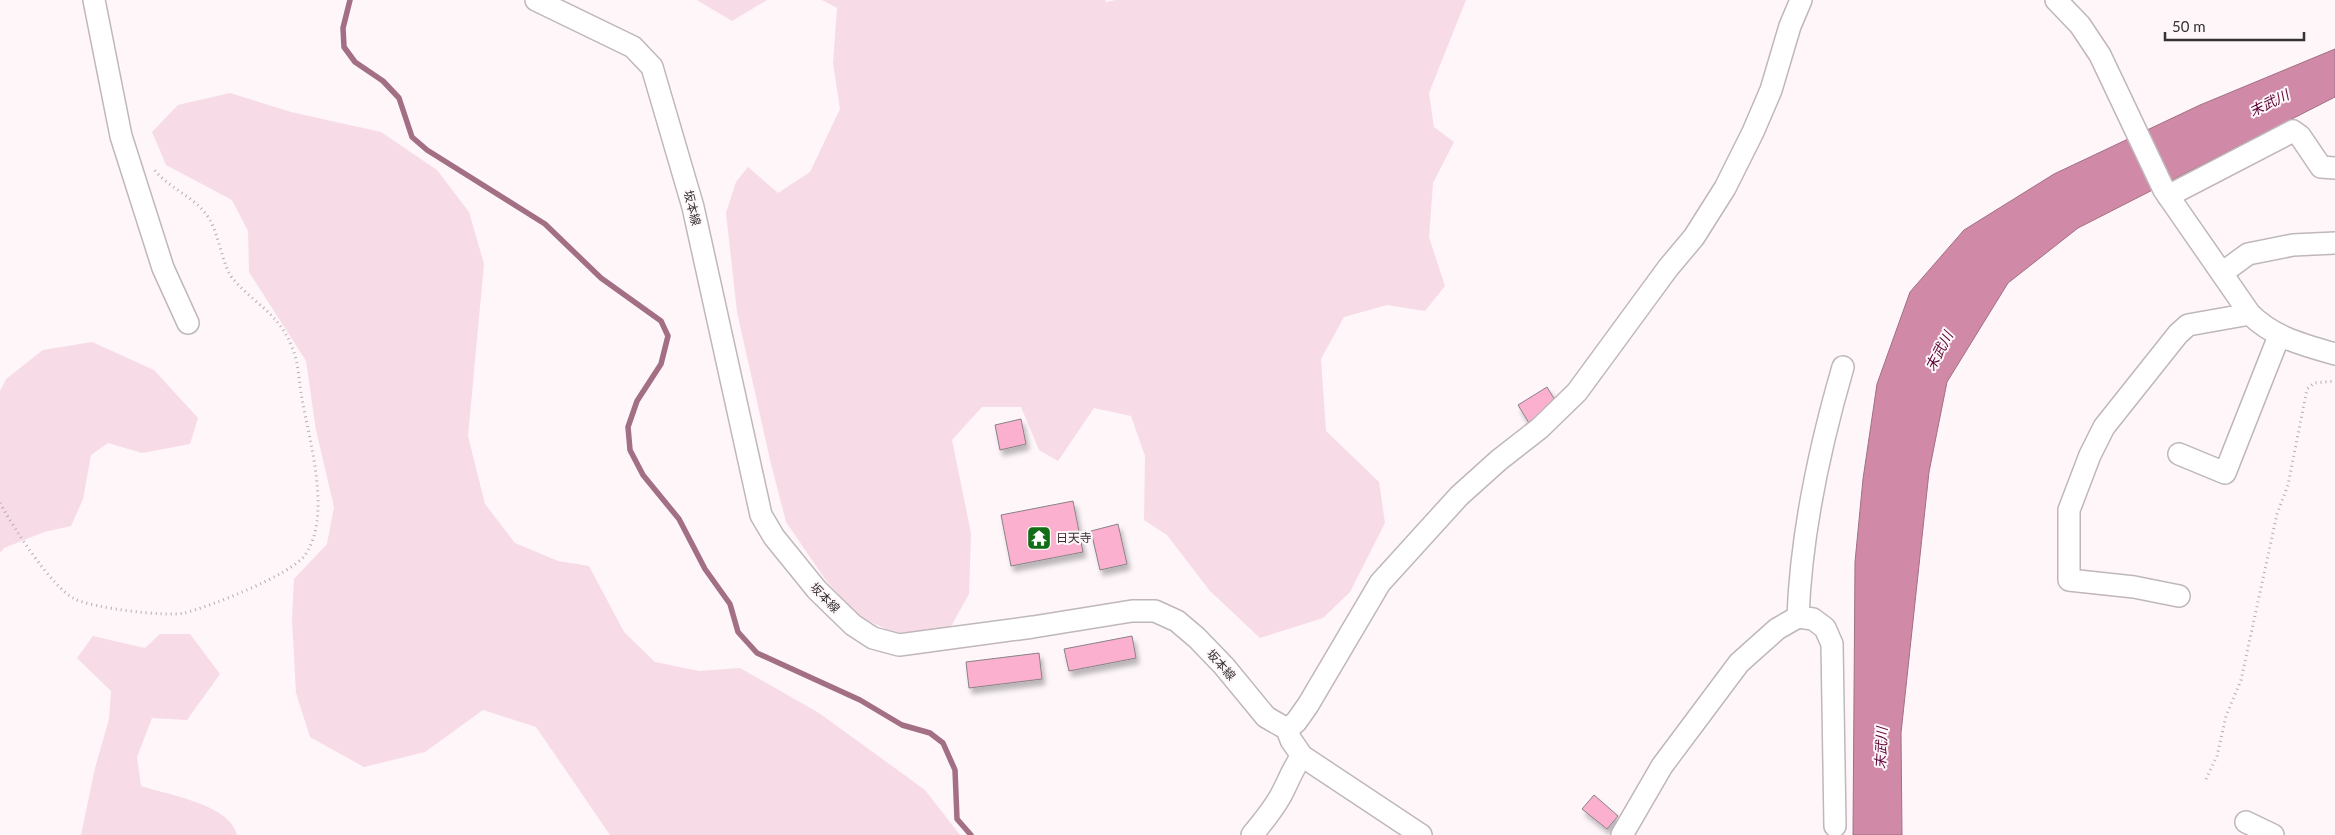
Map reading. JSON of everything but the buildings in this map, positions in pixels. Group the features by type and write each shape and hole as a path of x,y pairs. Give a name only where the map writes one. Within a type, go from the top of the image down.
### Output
{"street":[{"path":"94,0 121,136 163,268 188,323"},
{"name":"坂本線","path":"536,0 633,47 652,67 692,207 761,515 774,537 817,590 853,625 873,638 899,645 1033,627 1132,610 1155,611 1177,622 1197,638 1224,666 1266,717 1287,729"},
{"path":"1421,835 1302,756 1291,740 1287,729 1296,722 1308,705 1380,583 1459,496 1498,460 1540,428 1577,392 1668,268 1682,254 1694,237 1725,188 1753,132 1771,90 1790,26 1801,0"},
{"path":"2056,0 2080,25 2100,55 2166,193 2250,314 2264,328 2279,336 2335,354"},
{"path":"2166,193 2294,131 2300,136 2321,167 2335,168"},
{"path":"2222,272 2248,254 2292,244 2335,243"},
{"path":"2179,596 2134,587 2069,580 2069,510 2090,455 2104,427 2178,334 2188,325 2250,314"},
{"path":"2179,454 2224,473 2279,336"},
{"path":"1798,617 1799,590 1808,524 1827,429 1843,368"},
{"path":"1622,835 1662,766 1739,663 1777,629 1798,617 1813,619 1825,628 1832,644 1835,826"},
{"path":"1252,835 1268,816 1281,795 1292,768 1302,756"},
{"path":"2246,822 2273,835"}],"path":[{"path":"0,503 29,549 61,587 73,598 89,605 183,613 260,584 294,567 306,554 317,523 316,474 293,349 280,322 232,279 210,219 189,196 159,176 148,161"},
{"path":"2206,779 2217,756 2226,716 2241,680 2277,514 2288,485 2307,389 2314,383 2335,381"}],"shaded area":[{"path":"697,0 767,0 732,21"},
{"path":"822,0 1105,0 1106,2 1116,0 1466,0 1429,93 1434,127 1454,142 1433,183 1429,237 1445,286 1425,311 1387,305 1344,317 1321,359 1326,431 1379,482 1385,523 1350,592 1323,618 1260,638 1210,591 1167,535 1144,520 1145,456 1131,416 1094,408 1058,461 1039,450 1021,407 982,407 952,440 971,533 969,594 949,630 895,633 862,618 827,582 786,522 737,312 726,213 736,182 748,167 778,193 810,172 840,109 833,63 837,8"},
{"path":"230,93 291,112 381,132 437,170 469,212 484,264 468,436 485,504 515,543 558,561 589,566 624,632 655,662 699,671 740,668 819,713 925,790 960,835 610,835 536,727 483,710 425,752 364,767 310,737 296,693 292,619 294,579 327,544 334,507 316,430 306,361 249,272 248,231 232,200 166,165 152,132 178,105"},
{"path":"92,342 154,370 198,418 190,444 142,453 108,443 91,455 83,499 71,526 44,532 4,548 0,553 0,391 6,379 43,350"},
{"path":"160,634 190,634 220,674 187,720 152,718 137,757 141,786 211,808 232,824 237,835 81,835 95,768 109,719 111,691 77,658 93,636 145,648"}],"water":[{"name":"末武川","path":"2335,49 2335,97 2078,228 2008,283 1947,382 1929,472 1901,733 1902,835 1853,835 1855,562 1863,479 1877,384 1910,292 1964,230 2054,174 2200,105"}],"waterway":[{"path":"350,0 343,28 344,47 355,62 383,81 399,98 412,137 427,150 545,224 601,278 661,321 668,336 661,364 637,401 628,427 630,450 643,475 679,519 705,569 730,604 738,632 757,653 860,700 902,725 930,733 943,743 955,770 957,819 971,835"}],"place":[{"name":"日天寺","path":"1039,538"}]}
